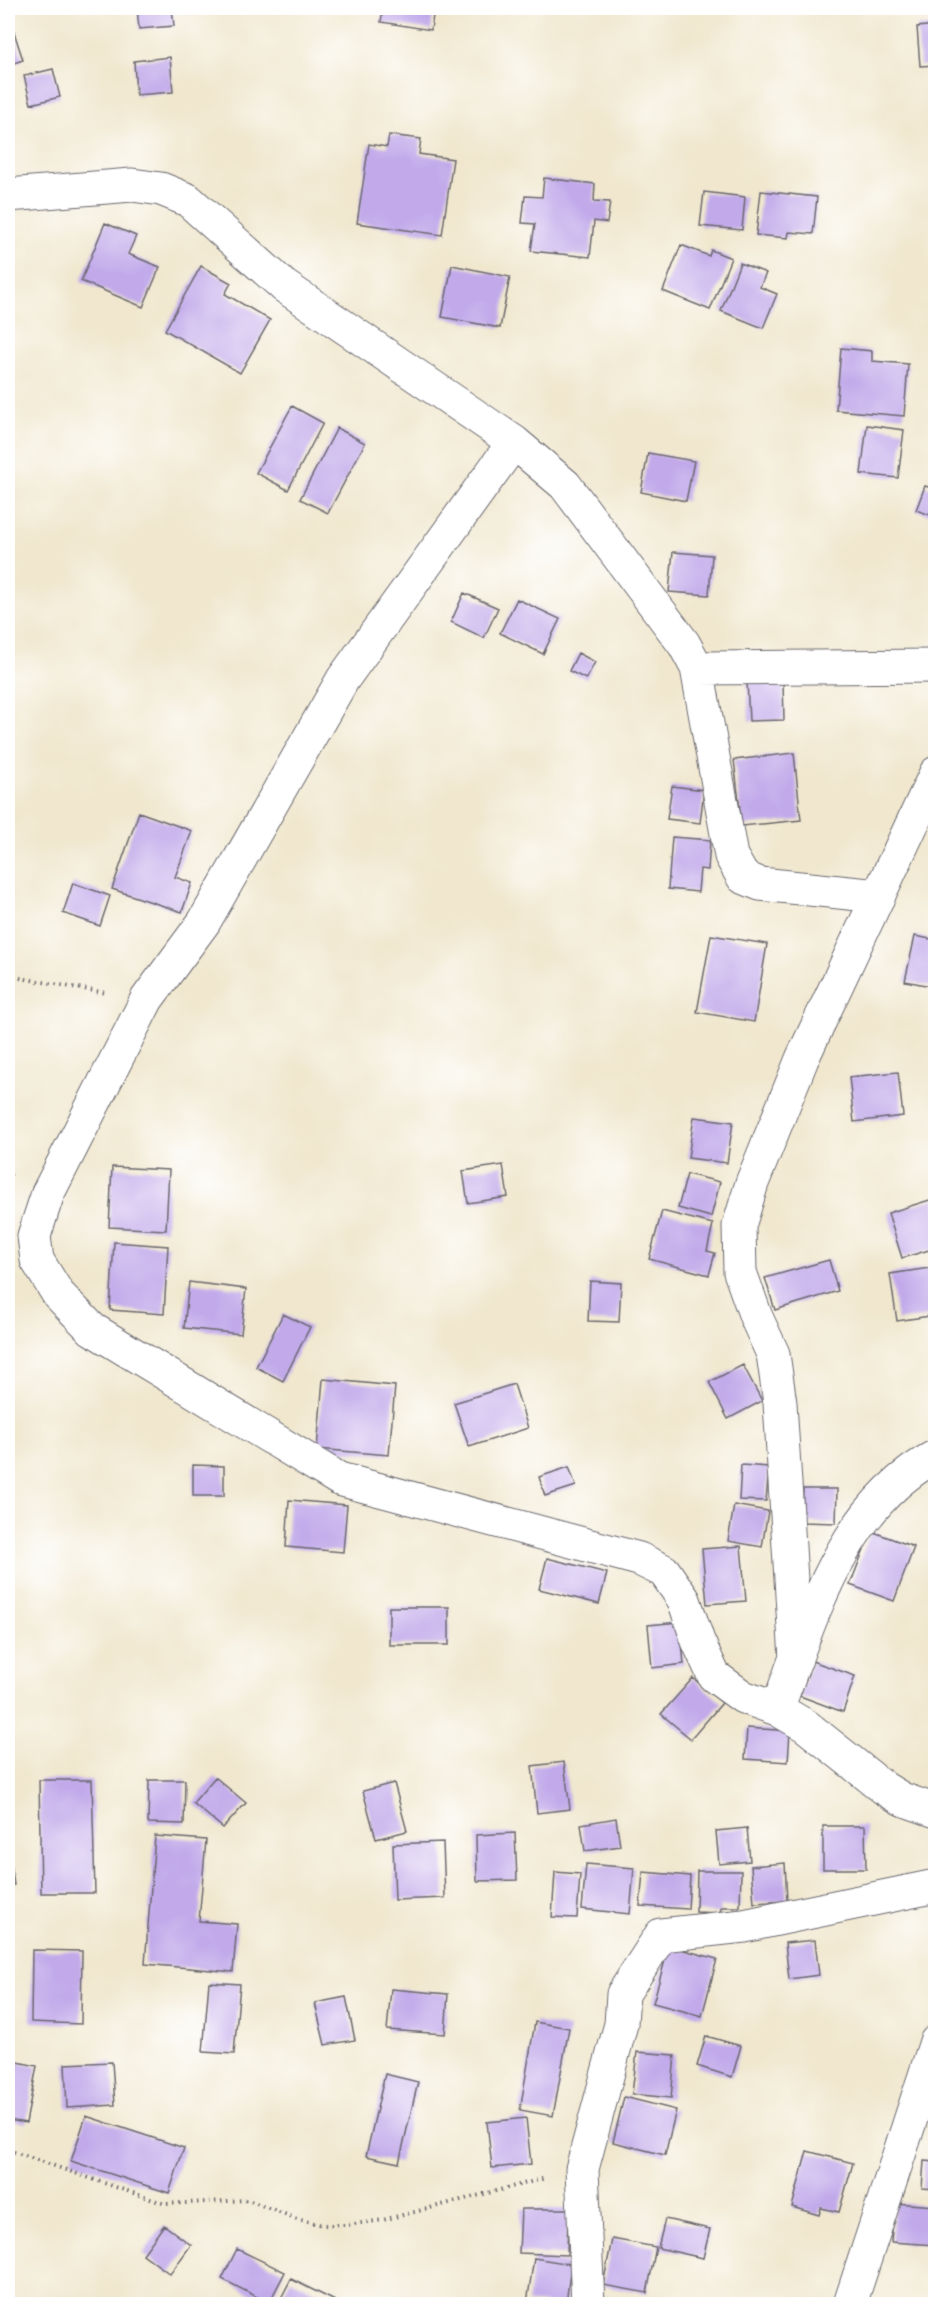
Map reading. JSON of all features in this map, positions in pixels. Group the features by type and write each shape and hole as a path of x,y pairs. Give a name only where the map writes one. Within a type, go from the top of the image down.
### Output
{"street":[{"path":"8,195 132,185 161,189 188,200 284,286 514,442 565,485 684,644 697,668 731,856 743,877 760,884 879,896"},
{"path":"514,442 343,679 204,922 147,999 48,1193 34,1236 37,1260 58,1294 92,1329 339,1479 639,1560 664,1571 684,1600 698,1641 714,1676 742,1697 777,1709 806,1726 884,1788 902,1799 936,1811"},
{"path":"697,668 936,666"},
{"path":"796,1659 780,1403 773,1354 756,1317 740,1272 739,1226 752,1183 802,1059 936,773"},
{"path":"777,1709 824,1586 855,1531 884,1493 916,1467 936,1456"},
{"path":"588,2304 582,2169 621,2025 623,1994 661,1935 744,1926 936,1886"},
{"path":"850,2304 936,2042"}],"path":[{"path":"8,976 147,999"},
{"path":"8,2150 165,2204 248,2200 300,2220 323,2225 347,2225 383,2220 582,2169"}],"building":[{"path":"137,8 172,8 174,26 139,29"},
{"path":"383,8 434,8 431,30 381,22"},
{"path":"936,25 936,65 920,66 917,27"},
{"path":"14,32 23,60 8,65 8,34"},
{"path":"170,57 173,92 136,95 134,61"},
{"path":"53,69 60,97 31,104 24,76"},
{"path":"389,135 421,139 419,154 453,159 442,235 357,223 369,144 387,147"},
{"path":"544,178 595,184 594,201 610,202 607,223 594,221 590,257 531,251 535,224 522,223 525,196 542,197"},
{"path":"761,191 817,197 813,234 789,232 788,238 756,235"},
{"path":"704,192 745,197 742,230 700,226"},
{"path":"105,223 136,236 128,254 160,267 143,307 81,281"},
{"path":"681,245 709,256 711,250 731,258 710,310 663,291"},
{"path":"740,263 766,273 760,287 777,294 763,328 721,311"},
{"path":"452,265 510,277 500,328 442,317"},
{"path":"201,266 231,283 225,294 270,320 240,373 165,330"},
{"path":"841,348 872,351 872,361 908,364 904,416 836,410"},
{"path":"292,406 323,423 288,490 256,473"},
{"path":"867,425 904,430 898,478 861,474"},
{"path":"337,428 365,443 328,513 300,499"},
{"path":"648,453 694,461 686,501 641,492"},
{"path":"925,486 936,489 936,517 916,510"},
{"path":"673,552 712,555 709,595 669,592"},
{"path":"464,593 498,608 484,638 451,622"},
{"path":"517,599 560,619 543,654 500,633"},
{"path":"578,653 595,662 586,679 569,671"},
{"path":"747,682 783,682 784,720 749,721"},
{"path":"794,753 801,820 742,826 734,760"},
{"path":"672,786 704,790 700,823 667,819"},
{"path":"139,812 192,831 175,877 192,883 182,912 112,889"},
{"path":"672,837 710,840 708,870 700,869 698,892 668,889"},
{"path":"73,883 110,896 100,926 63,913"},
{"path":"711,935 767,944 754,1022 697,1012"},
{"path":"915,936 936,940 936,987 905,981"},
{"path":"898,1072 903,1116 854,1122 849,1077"},
{"path":"694,1117 733,1122 727,1163 688,1158"},
{"path":"503,1165 508,1197 468,1203 463,1171"},
{"path":"112,1167 169,1170 166,1230 109,1227"},
{"path":"687,1174 720,1182 711,1217 678,1208"},
{"path":"936,1198 936,1248 902,1258 888,1213"},
{"path":"662,1211 713,1224 707,1251 715,1253 709,1275 649,1259"},
{"path":"114,1242 168,1246 164,1314 110,1310"},
{"path":"829,1260 838,1291 775,1310 765,1278"},
{"path":"936,1267 936,1315 897,1321 890,1274"},
{"path":"590,1281 621,1283 619,1322 588,1321"},
{"path":"189,1282 246,1289 241,1334 184,1328"},
{"path":"283,1314 310,1327 283,1381 256,1367"},
{"path":"743,1365 762,1401 728,1419 709,1382"},
{"path":"323,1379 395,1386 389,1455 317,1449"},
{"path":"514,1384 528,1428 469,1447 454,1403"},
{"path":"193,1465 224,1466 224,1496 193,1496"},
{"path":"741,1465 769,1467 766,1501 739,1500"},
{"path":"569,1467 576,1486 545,1496 539,1477"},
{"path":"803,1489 837,1489 836,1523 802,1522"},
{"path":"289,1500 347,1505 343,1552 286,1547"},
{"path":"734,1505 768,1511 762,1547 728,1541"},
{"path":"871,1531 914,1547 894,1601 850,1585"},
{"path":"741,1546 746,1601 707,1604 702,1549"},
{"path":"547,1558 607,1573 599,1604 539,1589"},
{"path":"389,1607 449,1607 449,1645 389,1645"},
{"path":"680,1622 684,1664 652,1668 648,1625"},
{"path":"812,1661 855,1676 843,1712 800,1696"},
{"path":"693,1678 722,1703 691,1739 661,1714"},
{"path":"747,1728 790,1731 788,1762 745,1759"},
{"path":"564,1762 570,1809 537,1813 532,1766"},
{"path":"215,1777 246,1803 223,1828 193,1803"},
{"path":"39,1780 92,1780 95,1893 41,1893"},
{"path":"149,1780 185,1780 184,1824 148,1823"},
{"path":"394,1783 407,1831 376,1839 363,1791"},
{"path":"616,1818 620,1846 585,1851 581,1824"},
{"path":"823,1826 865,1826 866,1869 823,1869"},
{"path":"747,1828 750,1861 719,1864 716,1831"},
{"path":"515,1833 517,1880 477,1881 476,1835"},
{"path":"155,1836 206,1840 199,1921 237,1924 233,1972 145,1964"},
{"path":"8,1842 14,1885 8,1886"},
{"path":"443,1842 445,1898 395,1900 393,1844"},
{"path":"785,1863 787,1901 754,1903 751,1866"},
{"path":"586,1864 634,1868 630,1914 582,1909"},
{"path":"697,1871 741,1871 740,1907 721,1907 720,1913 696,1912"},
{"path":"555,1872 580,1874 577,1918 552,1917"},
{"path":"643,1872 690,1876 688,1909 640,1906"},
{"path":"815,1940 819,1975 789,1979 785,1943"},
{"path":"669,1946 717,1959 702,2016 653,2003"},
{"path":"32,1950 82,1951 81,2024 31,2022"},
{"path":"209,1982 240,1984 234,2054 203,2052"},
{"path":"391,1989 448,1994 445,2034 387,2030"},
{"path":"346,1997 355,2040 325,2045 315,2003"},
{"path":"535,2022 569,2028 553,2116 520,2110"},
{"path":"706,2036 741,2046 732,2077 697,2066"},
{"path":"637,2052 675,2055 671,2098 632,2094"},
{"path":"8,2060 37,2066 26,2123 8,2120"},
{"path":"112,2062 115,2105 67,2108 65,2064"},
{"path":"385,2074 418,2082 399,2163 366,2156"},
{"path":"624,2097 676,2110 665,2155 613,2142"},
{"path":"86,2116 184,2148 169,2193 71,2161"},
{"path":"526,2118 531,2164 492,2168 487,2122"},
{"path":"807,2151 853,2163 839,2212 821,2208 819,2215 792,2207"},
{"path":"924,2161 936,2162 936,2189 922,2188"},
{"path":"894,2203 936,2206 936,2245 891,2242"},
{"path":"521,2209 568,2209 567,2255 519,2253"},
{"path":"665,2219 710,2229 703,2258 658,2248"},
{"path":"164,2225 191,2245 170,2274 143,2254"},
{"path":"612,2239 656,2247 647,2293 603,2285"},
{"path":"237,2249 285,2272 269,2303 222,2279"},
{"path":"534,2258 571,2264 566,2304 527,2303"},
{"path":"291,2279 335,2301 334,2304 278,2304"},
{"path":"604,2298 637,2301 637,2304 603,2304"}]}
